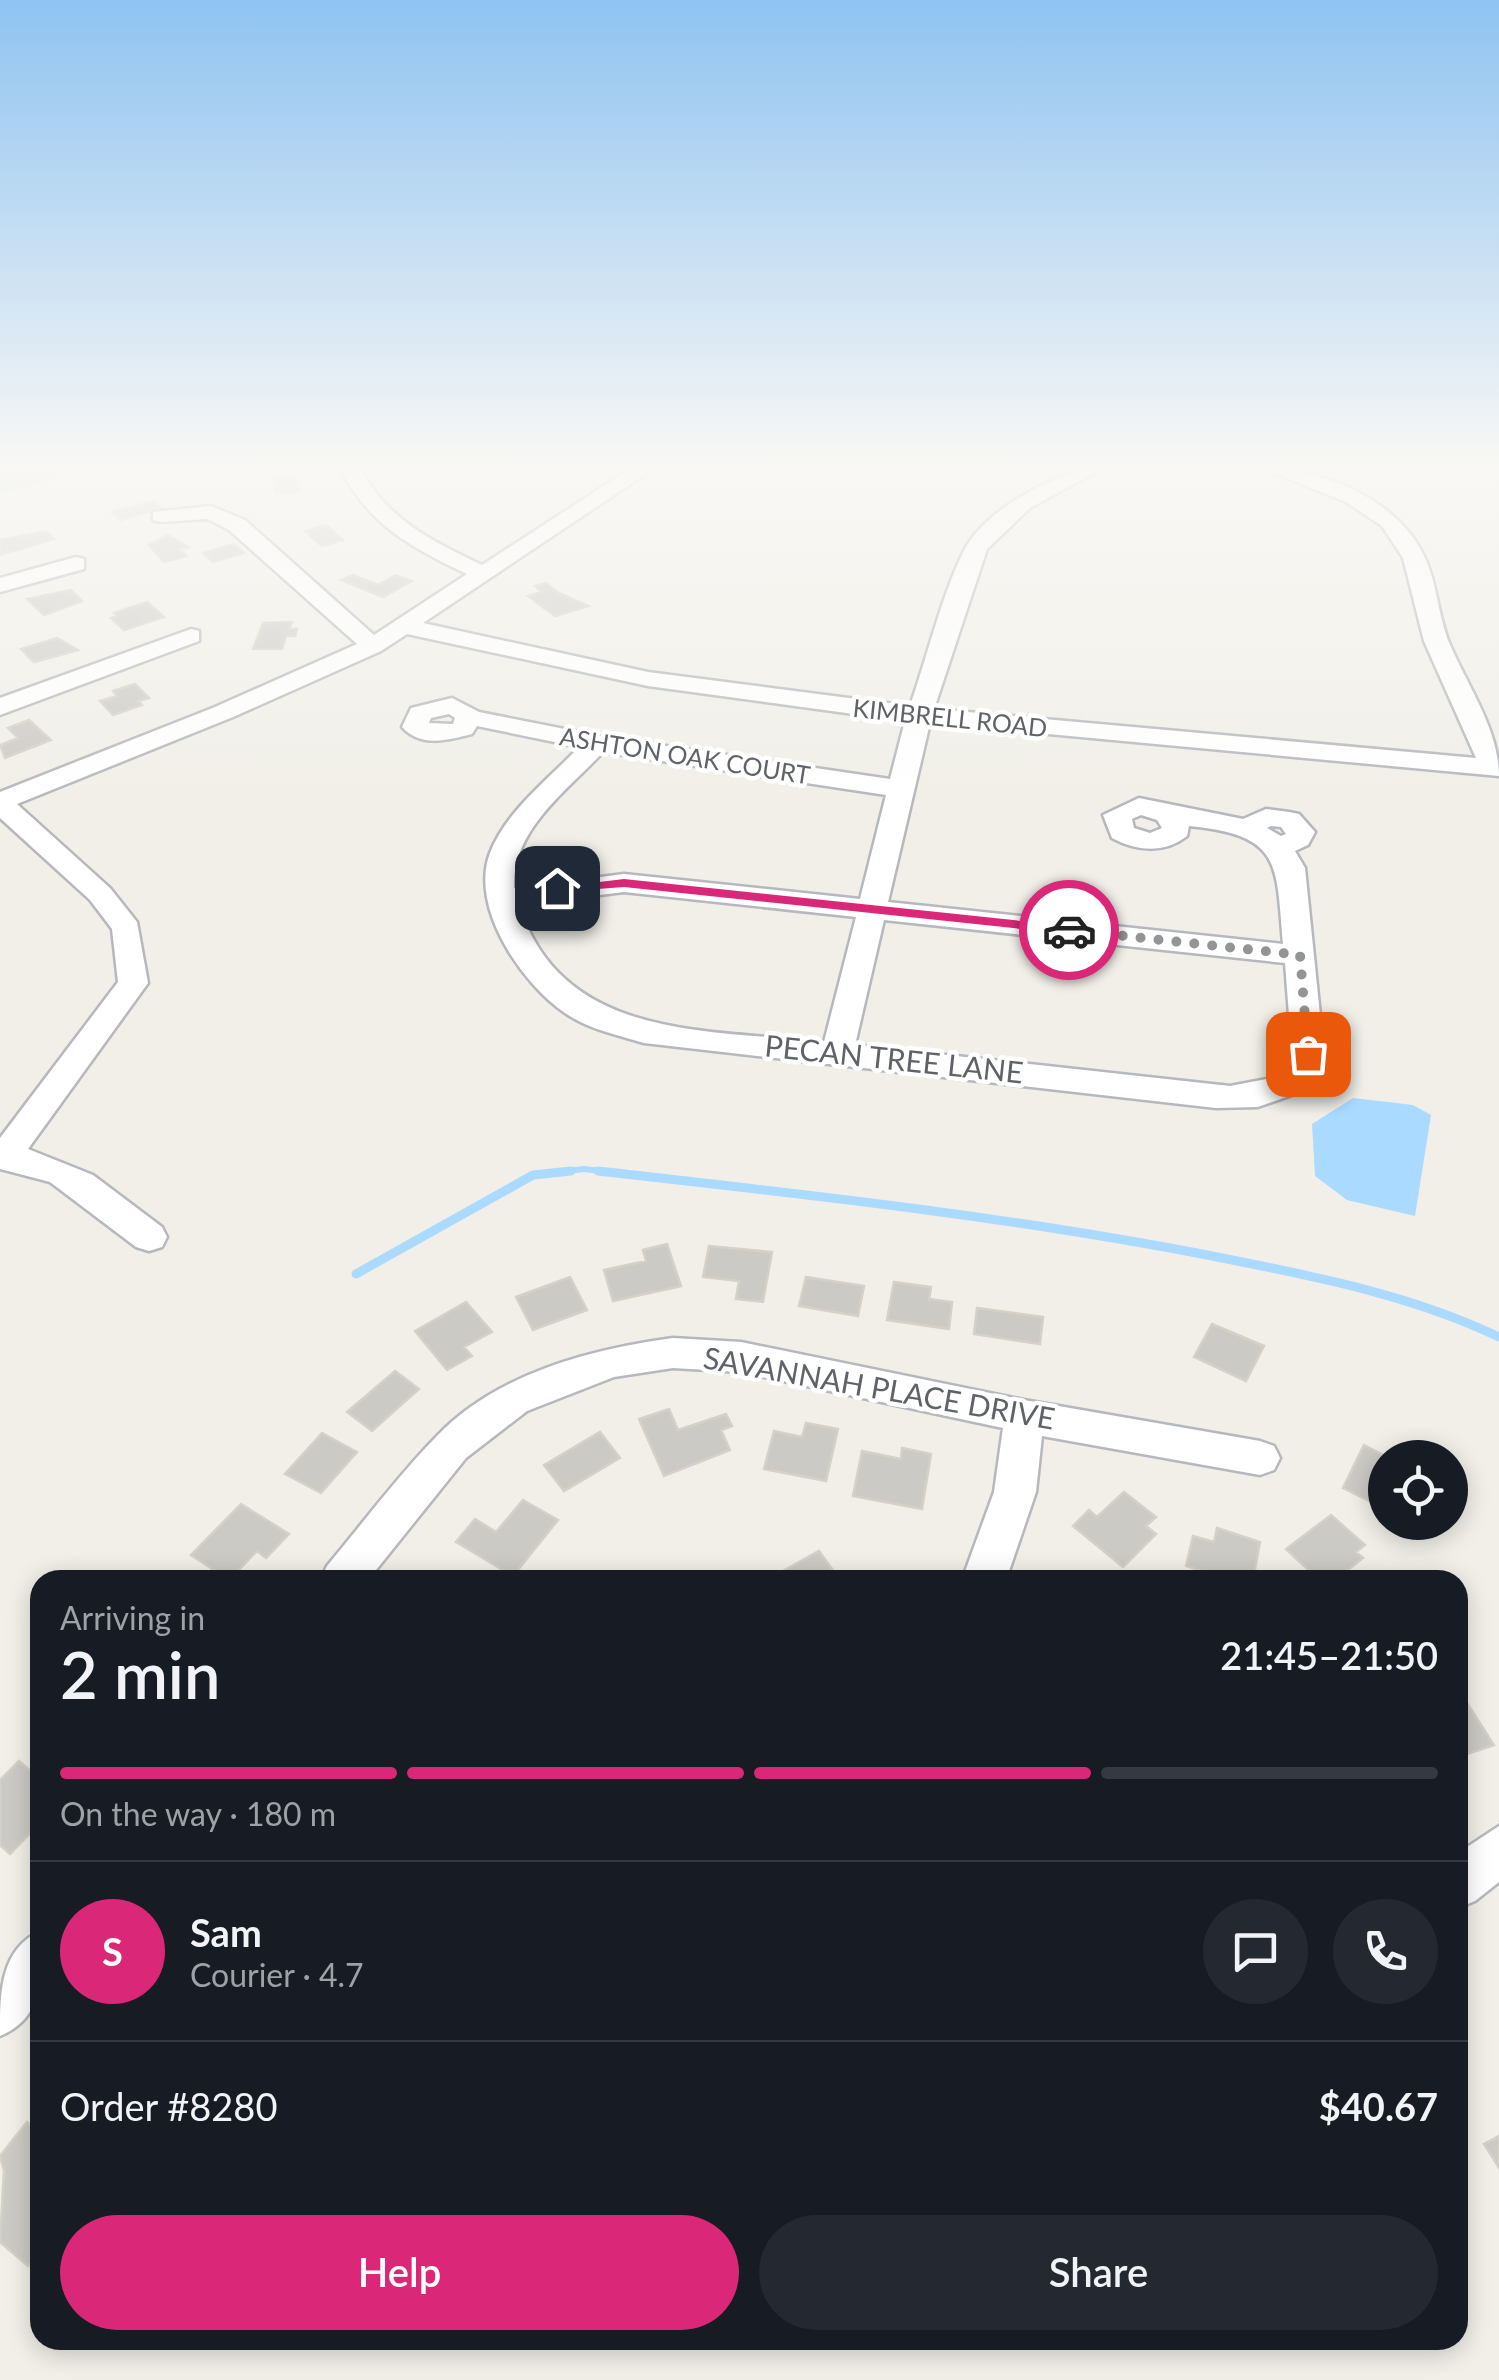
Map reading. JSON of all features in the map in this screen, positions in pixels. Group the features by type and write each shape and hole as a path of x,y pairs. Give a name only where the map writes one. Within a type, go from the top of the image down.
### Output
{"street":[{"path":"299,580 373,646"},
{"path":"2,1157 133,982 127,928 100,894 0,802 224,712 373,646 478,580"},
{"path":"837,1054 919,716 966,580"},
{"path":"1420,580 1436,641 1496,768"},
{"name":"KIMBRELL ROAD","path":"407,628 648,679 919,716 1496,768"},
{"path":"0,707 191,636"},
{"name":"ASHTON OAK COURT","path":"470,717 596,744 901,789"},
{"name":"PECAN TREE LANE","path":"596,744 504,850 498,881 538,969 555,989 590,1014 644,1032 1226,1098 1265,1095 1298,1077 1308,1054 1289,842 1206,818 1172,817"},
{"path":"503,899 580,884 624,883 1300,955"},
{"path":"2,1157 25,1158 79,1179 149,1238"},
{"name":"SAVANNAH PLACE DRIVE","path":"350,1570 452,1446 513,1400 611,1362 673,1353 741,1358 1024,1416 1260,1458"},
{"path":"988,1570 1015,1492 1024,1416"},
{"path":"1468,1876 1499,1850"},
{"path":"0,2010 30,1970"}],"water":[{"path":"1353,1098 1413,1105 1431,1115 1415,1216 1347,1200 1315,1176 1312,1124"}],"building":[{"path":"341,580 366,580 378,585 387,580 412,581 383,597"},
{"path":"546,583 588,606 555,616 528,596 542,592 535,586"},
{"path":"71,590 82,601 44,615 27,599"},
{"path":"147,602 164,617 124,630 111,618 118,616 114,613"},
{"path":"292,622 289,629 297,629 295,636 286,636 282,649 253,649 263,623"},
{"path":"57,638 78,650 34,662 21,649"},
{"path":"135,684 149,698 138,701 142,705 113,715 100,701 117,696 113,691"},
{"path":"29,720 51,740 5,758 0,745 18,738 8,728"},
{"path":"667,1244 681,1286 613,1301 604,1270 646,1261 643,1250"},
{"path":"709,1246 772,1252 763,1302 736,1299 739,1281 703,1277"},
{"path":"570,1277 587,1310 533,1330 516,1297"},
{"path":"806,1277 864,1286 858,1316 799,1306"},
{"path":"894,1282 931,1287 929,1299 952,1302 949,1329 887,1320"},
{"path":"466,1302 492,1332 464,1347 472,1356 447,1370 415,1331"},
{"path":"977,1308 1043,1317 1040,1344 974,1334"},
{"path":"1212,1324 1264,1346 1246,1381 1194,1357"},
{"path":"395,1371 419,1389 372,1431 347,1412"},
{"path":"669,1409 678,1430 726,1414 732,1426 721,1430 730,1450 664,1476 639,1419"},
{"path":"806,1423 838,1429 826,1481 764,1469 774,1431 802,1437"},
{"path":"600,1432 620,1458 564,1491 544,1465"},
{"path":"322,1433 357,1452 321,1493 285,1474"},
{"path":"1364,1445 1368,1447 1368,1500 1343,1488"},
{"path":"902,1448 931,1454 922,1509 853,1496 862,1451 901,1459"},
{"path":"1124,1492 1156,1517 1146,1526 1156,1534 1123,1567 1073,1526 1089,1510 1097,1517"},
{"path":"523,1500 558,1520 518,1570 503,1570 456,1542 475,1519 496,1532"},
{"path":"241,1504 289,1534 266,1558 257,1551 239,1570 214,1570 191,1555"},
{"path":"1331,1515 1365,1545 1356,1552 1363,1558 1348,1570 1308,1570 1286,1549"},
{"path":"1217,1528 1260,1542 1255,1570 1199,1570 1186,1566 1193,1536 1214,1542"},
{"path":"819,1551 833,1570 785,1570"},
{"path":"1468,1705 1494,1745 1468,1754"},
{"path":"19,1761 30,1770 30,1833 10,1854 0,1845 0,1780"},
{"path":"27,2122 30,2125 28,2266 0,2242 4,2171 0,2156"},
{"path":"1499,2136 1499,2168 1484,2144"}],"waterway":[{"path":"549,1173 584,1169 620,1173"},
{"path":"356,1274 533,1175 571,1171"},
{"path":"598,1171 980,1217 1207,1255 1393,1297 1499,1337"}],"way so far":[{"path":"1069,930 1300,955 1308,1054"}],"route":[{"path":"557,888 624,883 1069,930"}]}
